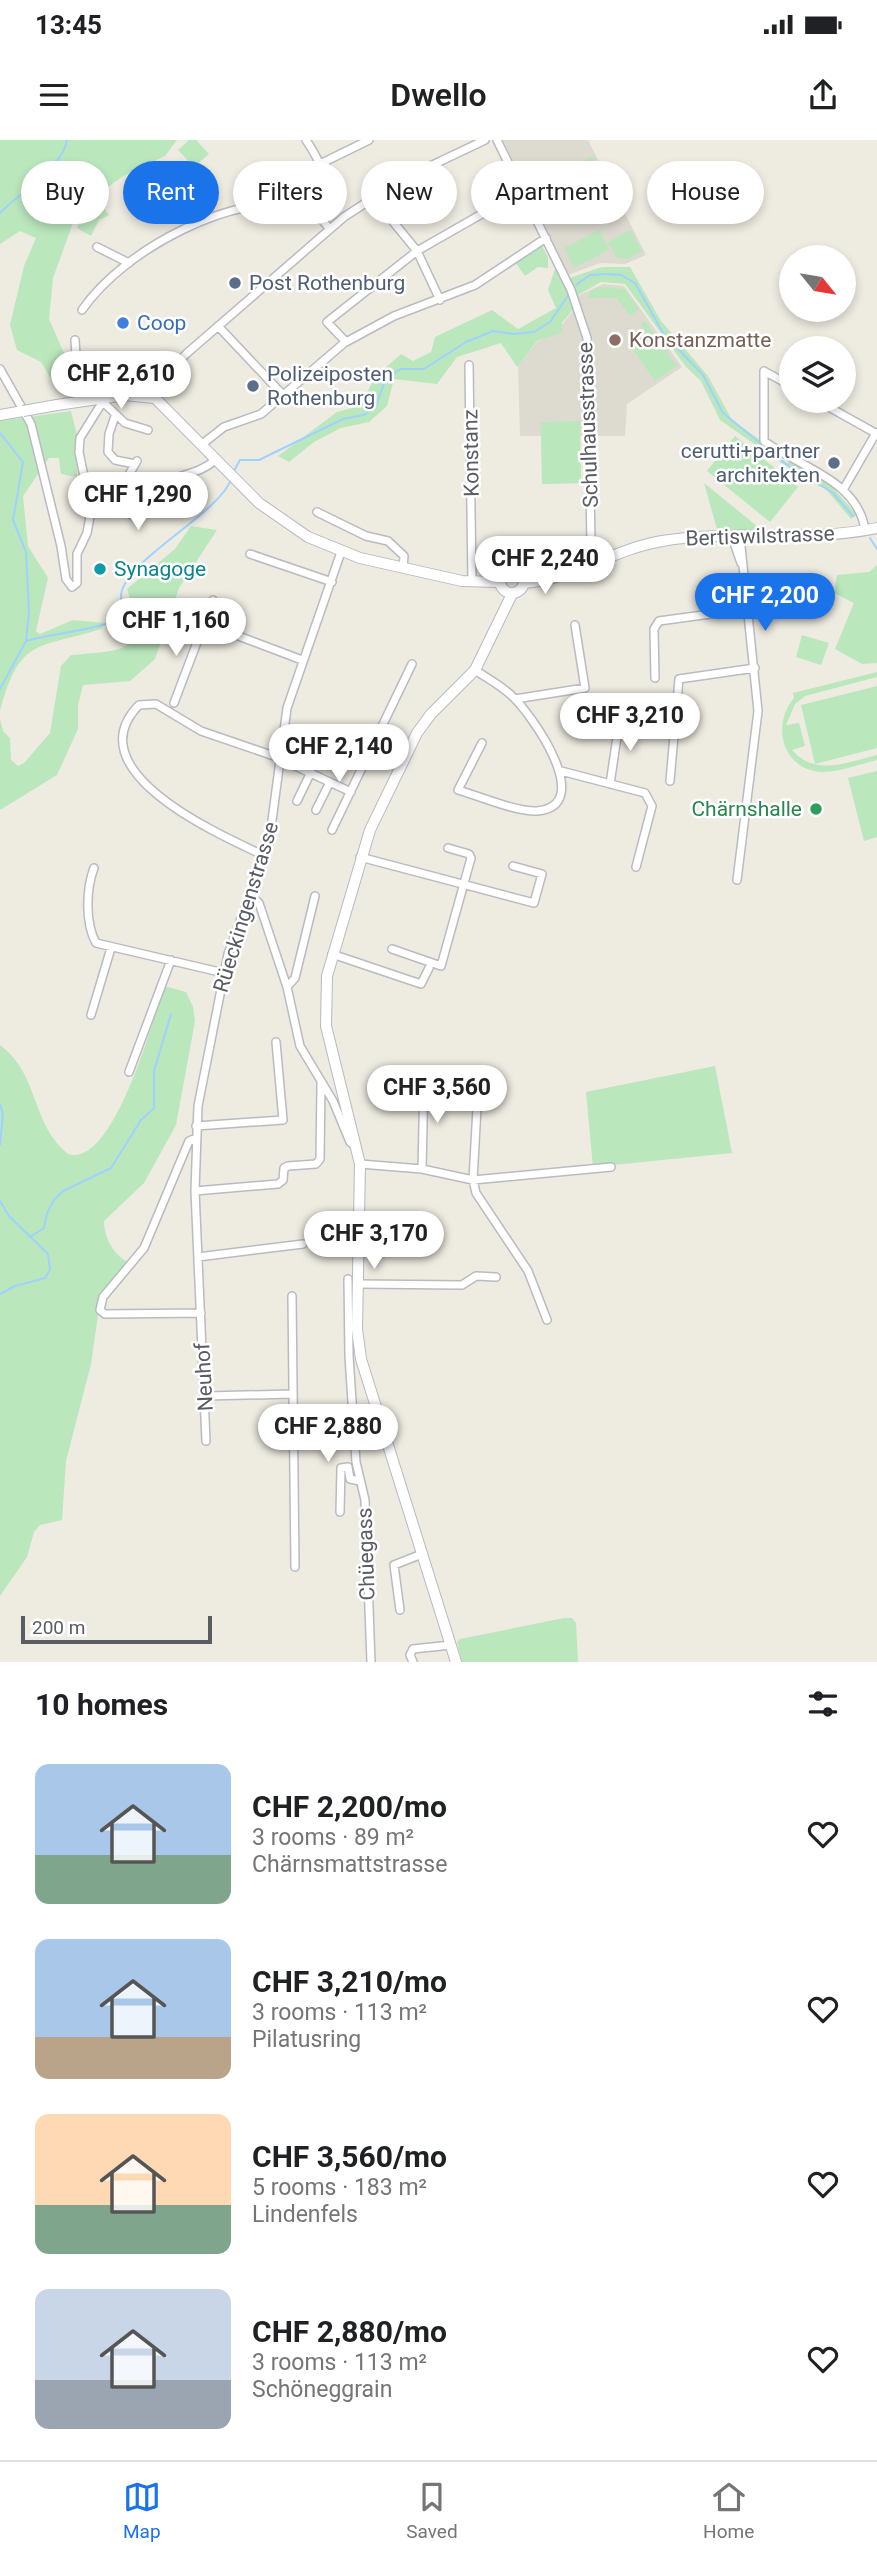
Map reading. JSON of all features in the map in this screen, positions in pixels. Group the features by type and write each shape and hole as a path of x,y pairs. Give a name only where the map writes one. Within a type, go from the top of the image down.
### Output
{"street":[{"path":"306,140 319,161"},
{"path":"324,161 369,140"},
{"path":"444,161 485,140"},
{"name":"Schulhausstrasse","path":"497,140 507,161"},
{"path":"0,415 136,394 155,398 174,365 330,229 361,206"},
{"path":"82,310 105,281 129,263 171,238 233,209"},
{"path":"345,343 327,322 417,251 471,220"},
{"path":"326,224 330,229"},
{"path":"395,224 417,251 440,300"},
{"name":"Schulhausstrasse","path":"540,224 581,313 587,338 591,542 597,561"},
{"path":"201,445 224,427 261,414 345,343 394,316 475,285 547,238"},
{"path":"97,247 129,263"},
{"path":"218,326 283,395"},
{"path":"75,340 76,402"},
{"name":"Konstanz","path":"469,365 472,582"},
{"path":"0,369 31,424 61,546 66,579 72,587 77,583 77,554 87,533 91,511 79,452 80,438 104,401"},
{"path":"779,379 764,371 764,441 843,490 861,514 865,530"},
{"name":"Bertiswilstrasse","path":"155,398 249,494 290,527 341,552 472,582 500,582 503,573 513,569 521,574 524,583 554,579 597,561 662,541 696,536 810,537 877,528"},
{"path":"104,401 115,416 125,423 148,430"},
{"path":"839,413 876,434 843,490"},
{"path":"115,416 109,434 108,452 120,462 136,462 119,499 119,509 141,517 160,485 205,467 215,460"},
{"path":"317,512 366,536 388,541 404,556 403,567"},
{"path":"736,537 755,668 758,711 737,880"},
{"name":"Rüeckingenstrasse","path":"201,1313 195,1191 196,1126 224,973 265,856 274,820 284,719 341,552"},
{"path":"250,554 332,582"},
{"path":"500,582 503,590 512,594"},
{"path":"456,1662 367,1383 358,1342 353,1281 360,1235 360,1164 358,1147 326,1026 326,992 332,954 360,857 417,733 431,714 475,670 512,594 520,591 524,583"},
{"path":"174,703 213,600"},
{"path":"655,678 654,629 659,621 747,609"},
{"path":"204,623 302,660"},
{"path":"515,699 585,688 575,625"},
{"path":"332,830 412,664"},
{"path":"670,780 679,679 755,668"},
{"path":"475,670 515,699 561,771 564,784 558,800 538,811 458,790 482,743"},
{"path":"265,856 175,808 152,792 129,762 123,735 136,708 150,702 201,731 279,758 351,792"},
{"path":"610,784 621,717"},
{"path":"561,771 645,793 651,799 652,806 636,867"},
{"path":"297,801 311,772"},
{"path":"316,810 330,782"},
{"path":"391,949 441,966 471,856 448,848"},
{"path":"360,857 534,903 542,874 513,866"},
{"path":"94,868 88,887 92,933 96,943 224,973"},
{"path":"250,896 259,902 287,987 300,1046 333,1101 350,1142 358,1147"},
{"path":"287,987 295,978 315,896"},
{"path":"91,1015 111,948"},
{"path":"332,954 421,984 429,968"},
{"path":"129,1072 171,960"},
{"path":"196,1126 284,1120 276,1042"},
{"path":"382,1078 424,1081 422,1169"},
{"path":"195,1191 278,1184 283,1180 284,1168 319,1161 321,1084"},
{"path":"477,1108 473,1180 482,1205 528,1271 547,1320"},
{"path":"196,1138 189,1141 145,1248 103,1297 100,1310 105,1314 201,1313"},
{"path":"360,1164 422,1169 473,1180 611,1167"},
{"path":"360,1235 416,1237"},
{"path":"198,1257 303,1244"},
{"path":"353,1281 462,1285 473,1277 496,1277"},
{"name":"Chüegass","path":"353,1281 349,1356 356,1462 365,1500 371,1662"},
{"path":"292,1296 295,1567"},
{"name":"Neuhof","path":"201,1313 206,1441"},
{"path":"353,1387 367,1383"},
{"path":"206,1396 293,1394"},
{"path":"340,1513 341,1468 348,1466 351,1479 360,1481"},
{"path":"400,1610 394,1564 422,1554"},
{"path":"413,1662 410,1655 413,1649 451,1645"}],"shaded area":[{"path":"503,140 588,140 599,161 513,161"},
{"path":"543,224 630,224 646,255 625,264 600,263 568,275"},
{"path":"603,284 624,286 682,367 627,404 625,436 580,436 581,483 542,484 541,436 520,436 518,365 539,340 555,334 575,308 573,303 577,296"}],"green space":[{"path":"0,140 177,140 165,156 154,161 123,161 123,176 109,186 109,161 21,161 21,224 73,224 53,278 49,319 67,360 69,387 58,390 41,362 17,350 10,325 24,266 36,238 20,231 0,244"},
{"path":"189,140 196,140 209,154 201,161 188,161 178,150"},
{"path":"79,224 97,224 91,236 77,228"},
{"path":"599,230 609,250 574,268 564,248"},
{"path":"630,230 642,251 628,259 616,257 608,242"},
{"path":"541,244 548,257 548,268 538,267 525,276 515,262"},
{"path":"602,267 630,267 661,321 708,376 732,420 780,454 778,458 788,463 791,460 827,481 857,515 851,519 825,488 799,479 799,475 720,420 701,381 686,367 625,284 601,282 576,296 566,279"},
{"path":"555,268 575,307 562,323 562,333 538,340 517,367 501,343 457,357 437,384 394,379 387,406 369,422 341,428 314,442 289,462 278,456 337,412 356,407 353,401 358,393 365,396 376,376 401,354 413,361 431,352 435,337 492,310 518,329 556,308 548,290"},
{"path":"601,287 625,289 639,309 630,316 617,298 589,298 590,291"},
{"path":"645,321 677,366 655,381 631,347 648,335 641,324"},
{"path":"71,411 77,435 77,477 61,474 59,458 49,458 23,496 28,546 48,578 36,631 40,634 73,620 105,623 101,629 46,644 24,658 7,687 0,711 0,421"},
{"path":"580,421 581,483 542,484 541,422"},
{"path":"735,436 798,487 770,522 707,471"},
{"path":"704,483 763,531 717,529"},
{"path":"191,526 217,530 179,588 155,659 130,681 83,685 78,705 78,729 57,775 0,810 0,719 3,731 10,738 11,760 18,766 24,763 50,733 61,666 71,655 106,652 128,644 133,637 135,626 127,589 175,549"},
{"path":"877,565 877,663 862,664 835,649 854,603 834,593 837,575 869,572"},
{"path":"802,635 829,643 821,665 796,657"},
{"path":"877,672 877,677 805,696 795,704 786,725 799,723 805,746 792,750 811,763 843,764 877,755 877,760 822,772 808,769 789,755 782,733 787,709 794,698 793,693"},
{"path":"877,686 877,748 815,764 801,705"},
{"path":"877,771 877,837 864,841 848,778"},
{"path":"164,986 186,992 193,1007 195,1021 176,1125 144,1183 104,1221 111,1246 119,1256 130,1263 99,1308 91,1364 66,1461 62,1520 40,1525 34,1532 27,1557 0,1596 0,1045 22,1070 40,1114 56,1142 68,1154 85,1152 101,1139 116,1116 141,1057"},
{"path":"715,1066 732,1153 593,1167 586,1092"},
{"path":"572,1618 576,1623 578,1662 462,1662 457,1642 460,1639"}],"waterway":[{"path":"0,213 49,170 58,160 67,140"},
{"path":"576,285 590,275 607,274 621,275 635,283 663,333 703,375 723,413 786,464 833,493 853,516"},
{"path":"234,471 240,460 259,460 343,419 364,415 376,406 386,378 401,369 424,369 466,342 493,331 514,334 534,332 550,322 567,297"},
{"path":"0,433 23,462 13,520 26,552 29,612 26,641 0,689"},
{"path":"26,641 104,624 123,617 121,595 126,581 154,552 208,508 231,480"},
{"path":"870,538 877,549"},
{"path":"30,1237 44,1228 47,1213 63,1191 111,1168 141,1120 154,1108 154,1071 171,1014"},
{"path":"0,1104 3,1114 0,1145"},
{"path":"0,1201 9,1216 48,1254 50,1270 45,1278 15,1286 0,1294"}],"place":[{"name":"Post Rothenburg","path":"235,283"},
{"name":"Coop","path":"123,323"},
{"name":"Konstanzmatte","path":"615,340"},
{"name":"Polizeiposten Rothenburg","path":"253,386"},
{"name":"cerutti+partner architekten","path":"834,463"},
{"name":"Synagoge","path":"100,569"},
{"name":"Chärnshalle","path":"816,809"}]}
